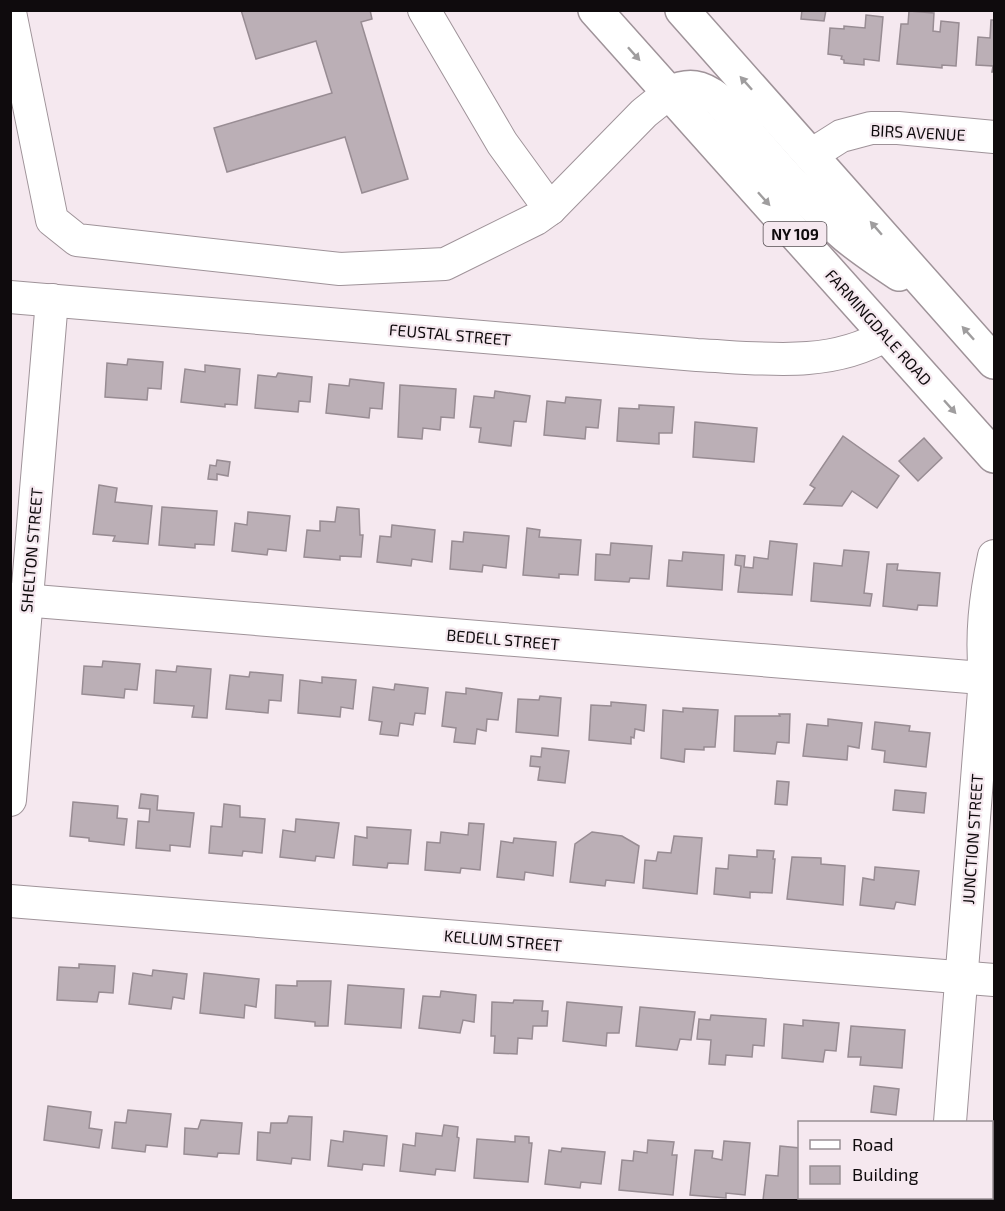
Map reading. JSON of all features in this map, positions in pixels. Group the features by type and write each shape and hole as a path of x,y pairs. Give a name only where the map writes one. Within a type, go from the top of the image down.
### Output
{"main road":[{"name":"FARMINGDALE ROAD","path":"595,10 994,456"},
{"path":"682,10 994,362"},
{"path":"669,93 693,86 710,93 828,220 872,256 942,304"}],"street":[{"path":"424,10 502,143 550,209"},
{"path":"10,12 52,220 78,240 340,270 445,264 536,219 550,209 644,113 669,93"},
{"name":"BIRS AVENUE","path":"811,155 841,136 871,128 898,128 994,137"},
{"name":"FEUSTAL STREET","path":"10,297 709,356 803,359 854,351 886,335"},
{"name":"SHELTON STREET","path":"10,800 19,600 52,300"},
{"name":"JUNCTION STREET","path":"951,1121 990,679 982,646 988,585 994,556"},
{"name":"BEDELL STREET","path":"19,600 990,679"},
{"name":"KELLUM STREET","path":"10,901 994,980"}],"building":[{"path":"241,10 370,10 372,19 361,22 408,179 362,193 345,137 227,172 214,128 332,93 316,41 256,59"},
{"path":"802,10 826,10 824,21 801,19"},
{"path":"909,11 934,13 933,31 940,32 941,21 959,23 956,66 942,65 942,68 897,64 901,24 908,24"},
{"path":"866,15 883,17 879,61 864,59 864,65 844,63 842,56 828,54 830,28 844,29 844,26 865,28"},
{"path":"991,20 994,20 994,72 992,72 993,66 976,65 978,37 990,38"},
{"path":"128,359 163,362 161,389 148,388 147,400 105,397 107,363 127,365"},
{"path":"205,365 240,369 237,405 225,404 225,407 181,402 185,369 205,372"},
{"path":"278,373 312,377 310,402 299,401 298,412 255,408 258,375 276,377"},
{"path":"350,379 384,383 382,409 370,408 369,418 326,413 329,384 349,386"},
{"path":"400,385 456,389 454,418 441,417 440,430 423,428 422,439 398,437"},
{"path":"495,391 530,396 526,422 514,421 511,446 479,442 481,428 470,427 474,396 494,398"},
{"path":"566,397 601,400 598,428 586,427 585,439 544,435 547,401 565,403"},
{"path":"639,405 674,407 672,433 659,433 659,444 617,441 619,408 639,409"},
{"path":"695,422 757,428 754,462 693,457"},
{"path":"843,436 899,476 877,508 852,491 842,506 804,504 815,488 810,485"},
{"path":"924,438 942,458 918,481 899,461"},
{"path":"217,460 230,462 228,476 217,474 217,480 208,479 210,465 216,466"},
{"path":"99,485 117,488 115,502 152,506 148,544 113,541 115,536 93,534"},
{"path":"162,507 217,511 214,545 195,544 195,548 159,545"},
{"path":"337,507 359,509 360,535 363,535 361,557 340,556 340,560 304,557 307,530 320,531 320,521 335,522"},
{"path":"248,512 290,516 286,551 268,549 267,555 232,551 235,523 247,525"},
{"path":"392,525 435,530 432,562 412,559 411,566 377,562 380,536 391,537"},
{"path":"527,528 540,530 539,537 581,540 578,575 559,574 559,578 523,575"},
{"path":"464,532 509,536 506,568 483,565 482,572 450,569 452,541 463,542"},
{"path":"770,541 797,544 792,595 738,592 741,566 735,565 736,555 745,556 744,567 753,568 754,557 768,559"},
{"path":"611,543 652,546 649,579 630,578 629,582 595,580 596,554 610,555"},
{"path":"844,550 869,552 864,593 872,594 870,606 811,601 814,563 842,566"},
{"path":"683,552 724,555 722,590 667,586 669,560 682,561"},
{"path":"887,564 898,564 897,570 940,573 937,606 918,605 917,610 883,606"},
{"path":"103,661 140,664 137,690 125,689 124,698 82,694 84,666 102,667"},
{"path":"177,666 211,669 207,718 192,717 194,706 154,703 156,670 176,672"},
{"path":"250,672 283,675 281,701 269,700 268,713 226,709 230,675 249,677"},
{"path":"322,677 356,680 353,709 341,707 340,717 298,713 300,680 322,683"},
{"path":"395,684 428,688 425,714 415,713 413,725 400,723 398,736 380,734 382,722 369,720 373,687 394,690"},
{"path":"466,688 502,693 498,720 487,719 486,731 477,729 475,744 454,742 456,728 442,726 446,692 466,694"},
{"path":"540,696 561,698 558,736 516,732 518,699 539,700"},
{"path":"611,702 646,705 644,731 635,729 634,738 631,737 631,744 589,740 591,705 611,706"},
{"path":"683,708 718,710 715,747 704,747 704,750 685,749 684,762 661,758 663,710 683,712"},
{"path":"779,714 790,714 789,743 777,742 775,754 734,751 735,716 780,716"},
{"path":"828,719 862,723 859,748 848,746 847,760 803,756 807,724 828,726"},
{"path":"875,722 910,726 909,731 930,733 926,767 884,762 885,751 872,749"},
{"path":"542,748 569,751 565,783 538,780 540,767 530,766 531,756 541,757"},
{"path":"777,781 789,782 787,805 775,804"},
{"path":"895,790 926,793 924,813 893,810"},
{"path":"141,794 158,796 157,810 194,813 190,847 170,845 170,851 136,848 138,821 149,822 150,809 139,808"},
{"path":"73,802 118,806 117,818 127,819 124,845 89,841 89,838 70,836"},
{"path":"224,804 240,806 240,817 265,819 262,853 243,851 242,856 209,853 211,826 222,827"},
{"path":"296,819 339,823 334,858 316,856 315,861 280,857 283,830 295,832"},
{"path":"469,823 484,824 480,870 461,868 460,873 425,870 427,842 440,843 441,832 468,835"},
{"path":"367,827 411,830 408,864 388,863 387,868 353,865 355,836 367,838"},
{"path":"592,832 622,836 639,846 634,883 606,880 605,886 570,882 575,844"},
{"path":"674,836 702,838 697,894 643,888 645,860 656,861 658,852 671,853"},
{"path":"514,838 556,842 553,876 525,872 524,880 497,877 501,841 513,843"},
{"path":"757,850 774,851 772,893 750,892 750,898 714,894 716,868 728,869 729,855 757,857"},
{"path":"792,857 821,858 821,864 845,866 843,905 787,899"},
{"path":"875,867 919,871 915,905 896,902 894,909 860,905 863,878 874,880"},
{"path":"79,964 115,966 113,993 99,992 97,1002 57,1000 59,967 79,968"},
{"path":"153,970 187,974 184,999 173,997 171,1009 129,1004 133,973 152,976"},
{"path":"204,973 259,979 256,1007 245,1005 244,1018 200,1013"},
{"path":"297,981 331,981 328,1026 315,1026 315,1022 275,1018 276,985 297,986"},
{"path":"348,985 404,989 401,1028 345,1024"},
{"path":"441,991 476,995 474,1022 463,1020 460,1033 419,1028 423,996 440,997"},
{"path":"514,1000 543,1001 542,1011 548,1011 547,1026 533,1026 532,1039 518,1038 517,1054 494,1053 495,1036 491,1036 492,1002 513,1003"},
{"path":"567,1002 622,1007 619,1033 607,1033 606,1046 563,1041"},
{"path":"640,1007 695,1012 691,1040 680,1039 677,1050 636,1046"},
{"path":"711,1015 766,1019 764,1046 753,1045 752,1057 726,1055 725,1065 709,1064 711,1040 697,1039 699,1019 710,1020"},
{"path":"803,1020 839,1023 836,1051 825,1050 823,1062 782,1058 784,1024 803,1026"},
{"path":"851,1026 905,1030 902,1068 860,1065 861,1057 848,1057"},
{"path":"874,1086 899,1089 896,1115 871,1112"},
{"path":"48,1106 91,1112 89,1128 102,1130 99,1148 44,1140"},
{"path":"128,1110 171,1114 167,1147 146,1145 145,1152 112,1148 115,1122 126,1123"},
{"path":"289,1116 312,1117 310,1160 292,1158 291,1164 257,1160 258,1132 270,1133 271,1123 287,1123"},
{"path":"201,1120 242,1123 239,1154 218,1153 217,1157 184,1154 185,1128 198,1129"},
{"path":"444,1125 458,1127 455,1171 436,1169 435,1175 400,1171 403,1144 415,1146 416,1133 442,1136"},
{"path":"344,1131 387,1136 384,1166 363,1164 362,1170 328,1166 331,1140 343,1142"},
{"path":"515,1136 529,1137 529,1143 532,1143 528,1182 474,1178 477,1139 515,1142"},
{"path":"648,1140 674,1142 672,1155 677,1155 673,1195 619,1190 622,1160 633,1161 634,1151 647,1153"},
{"path":"724,1141 750,1143 745,1195 726,1193 726,1198 690,1195 695,1150 713,1151 712,1158 722,1160"},
{"path":"780,1146 798,1148 798,1200 763,1200 766,1175 778,1176"},
{"path":"562,1148 605,1152 601,1184 581,1182 580,1188 545,1184 549,1150 561,1152"},
{"path":"837,1199 892,1199 892,1200"}]}
